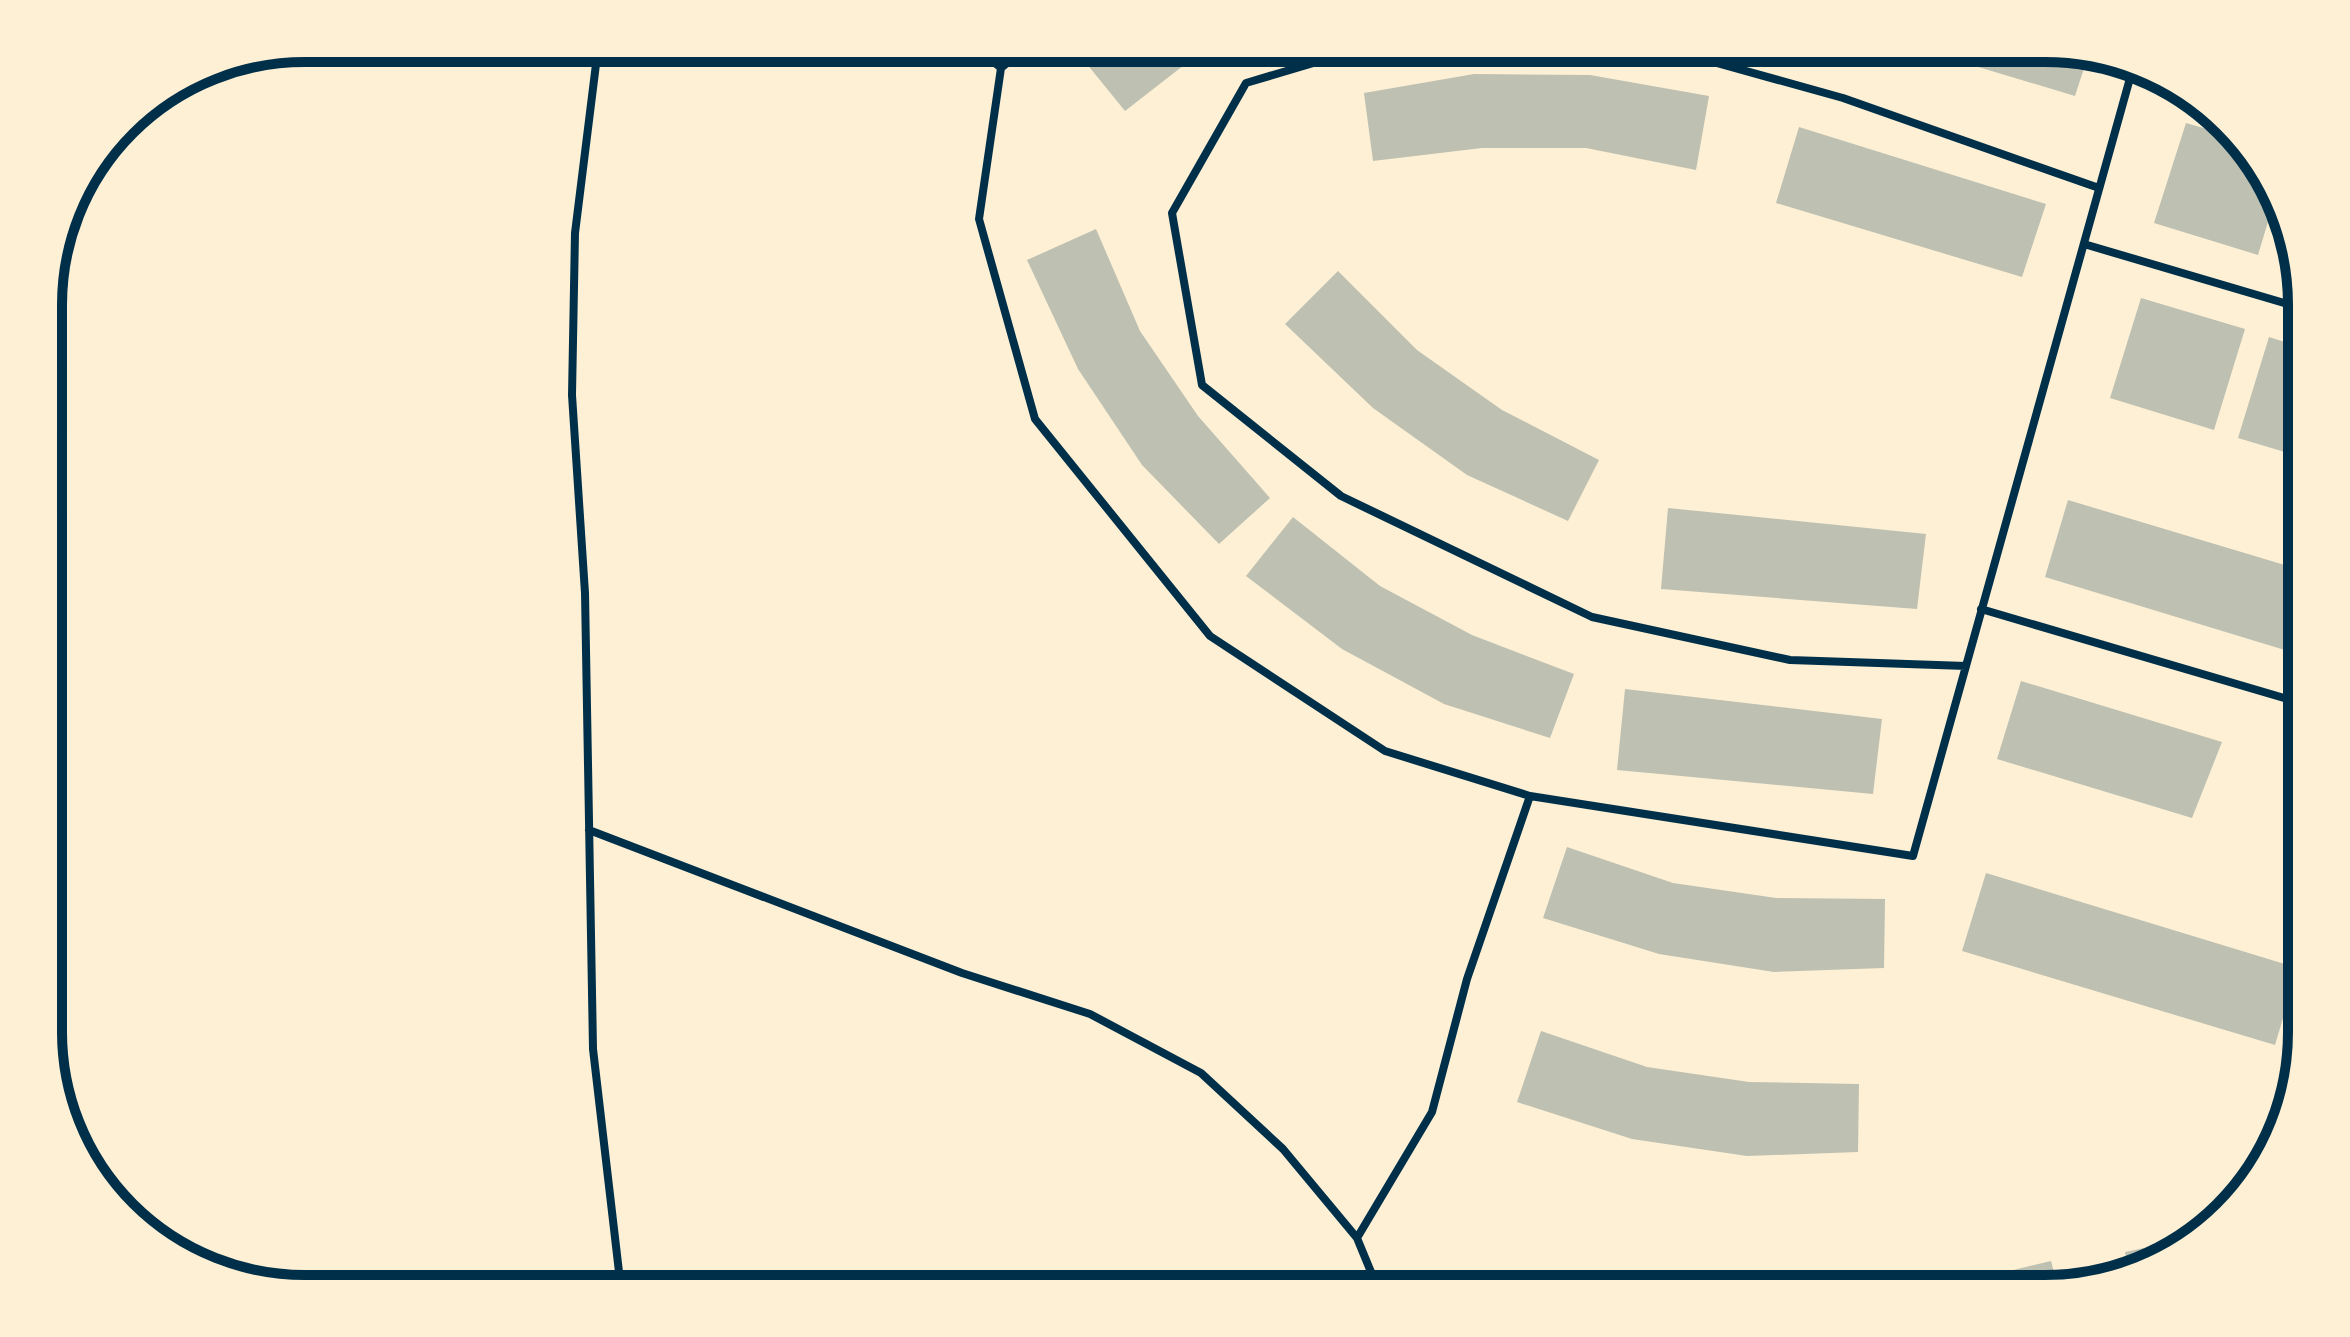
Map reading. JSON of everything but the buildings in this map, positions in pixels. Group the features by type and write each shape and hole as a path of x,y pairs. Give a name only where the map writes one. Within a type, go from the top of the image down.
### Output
{"street":[{"path":"1315,62 1246,83 1172,213 1202,385 1341,496 1592,617 1790,660 1966,666"},
{"path":"1714,62 1843,98 2099,188"},
{"path":"596,63 575,233 572,395 585,593 593,1049 619,1275"},
{"path":"994,63 1001,68"},
{"path":"1008,63 1001,68 979,219 1035,419 1210,636 1385,751 1530,796 1913,856 2130,77"},
{"path":"2084,244 2287,304"},
{"path":"1981,609 2287,699"},
{"path":"1357,1238 1432,1112 1467,979 1530,796"},
{"path":"589,830 962,973 1090,1014 1201,1073 1283,1149 1357,1238 1372,1274"}]}
